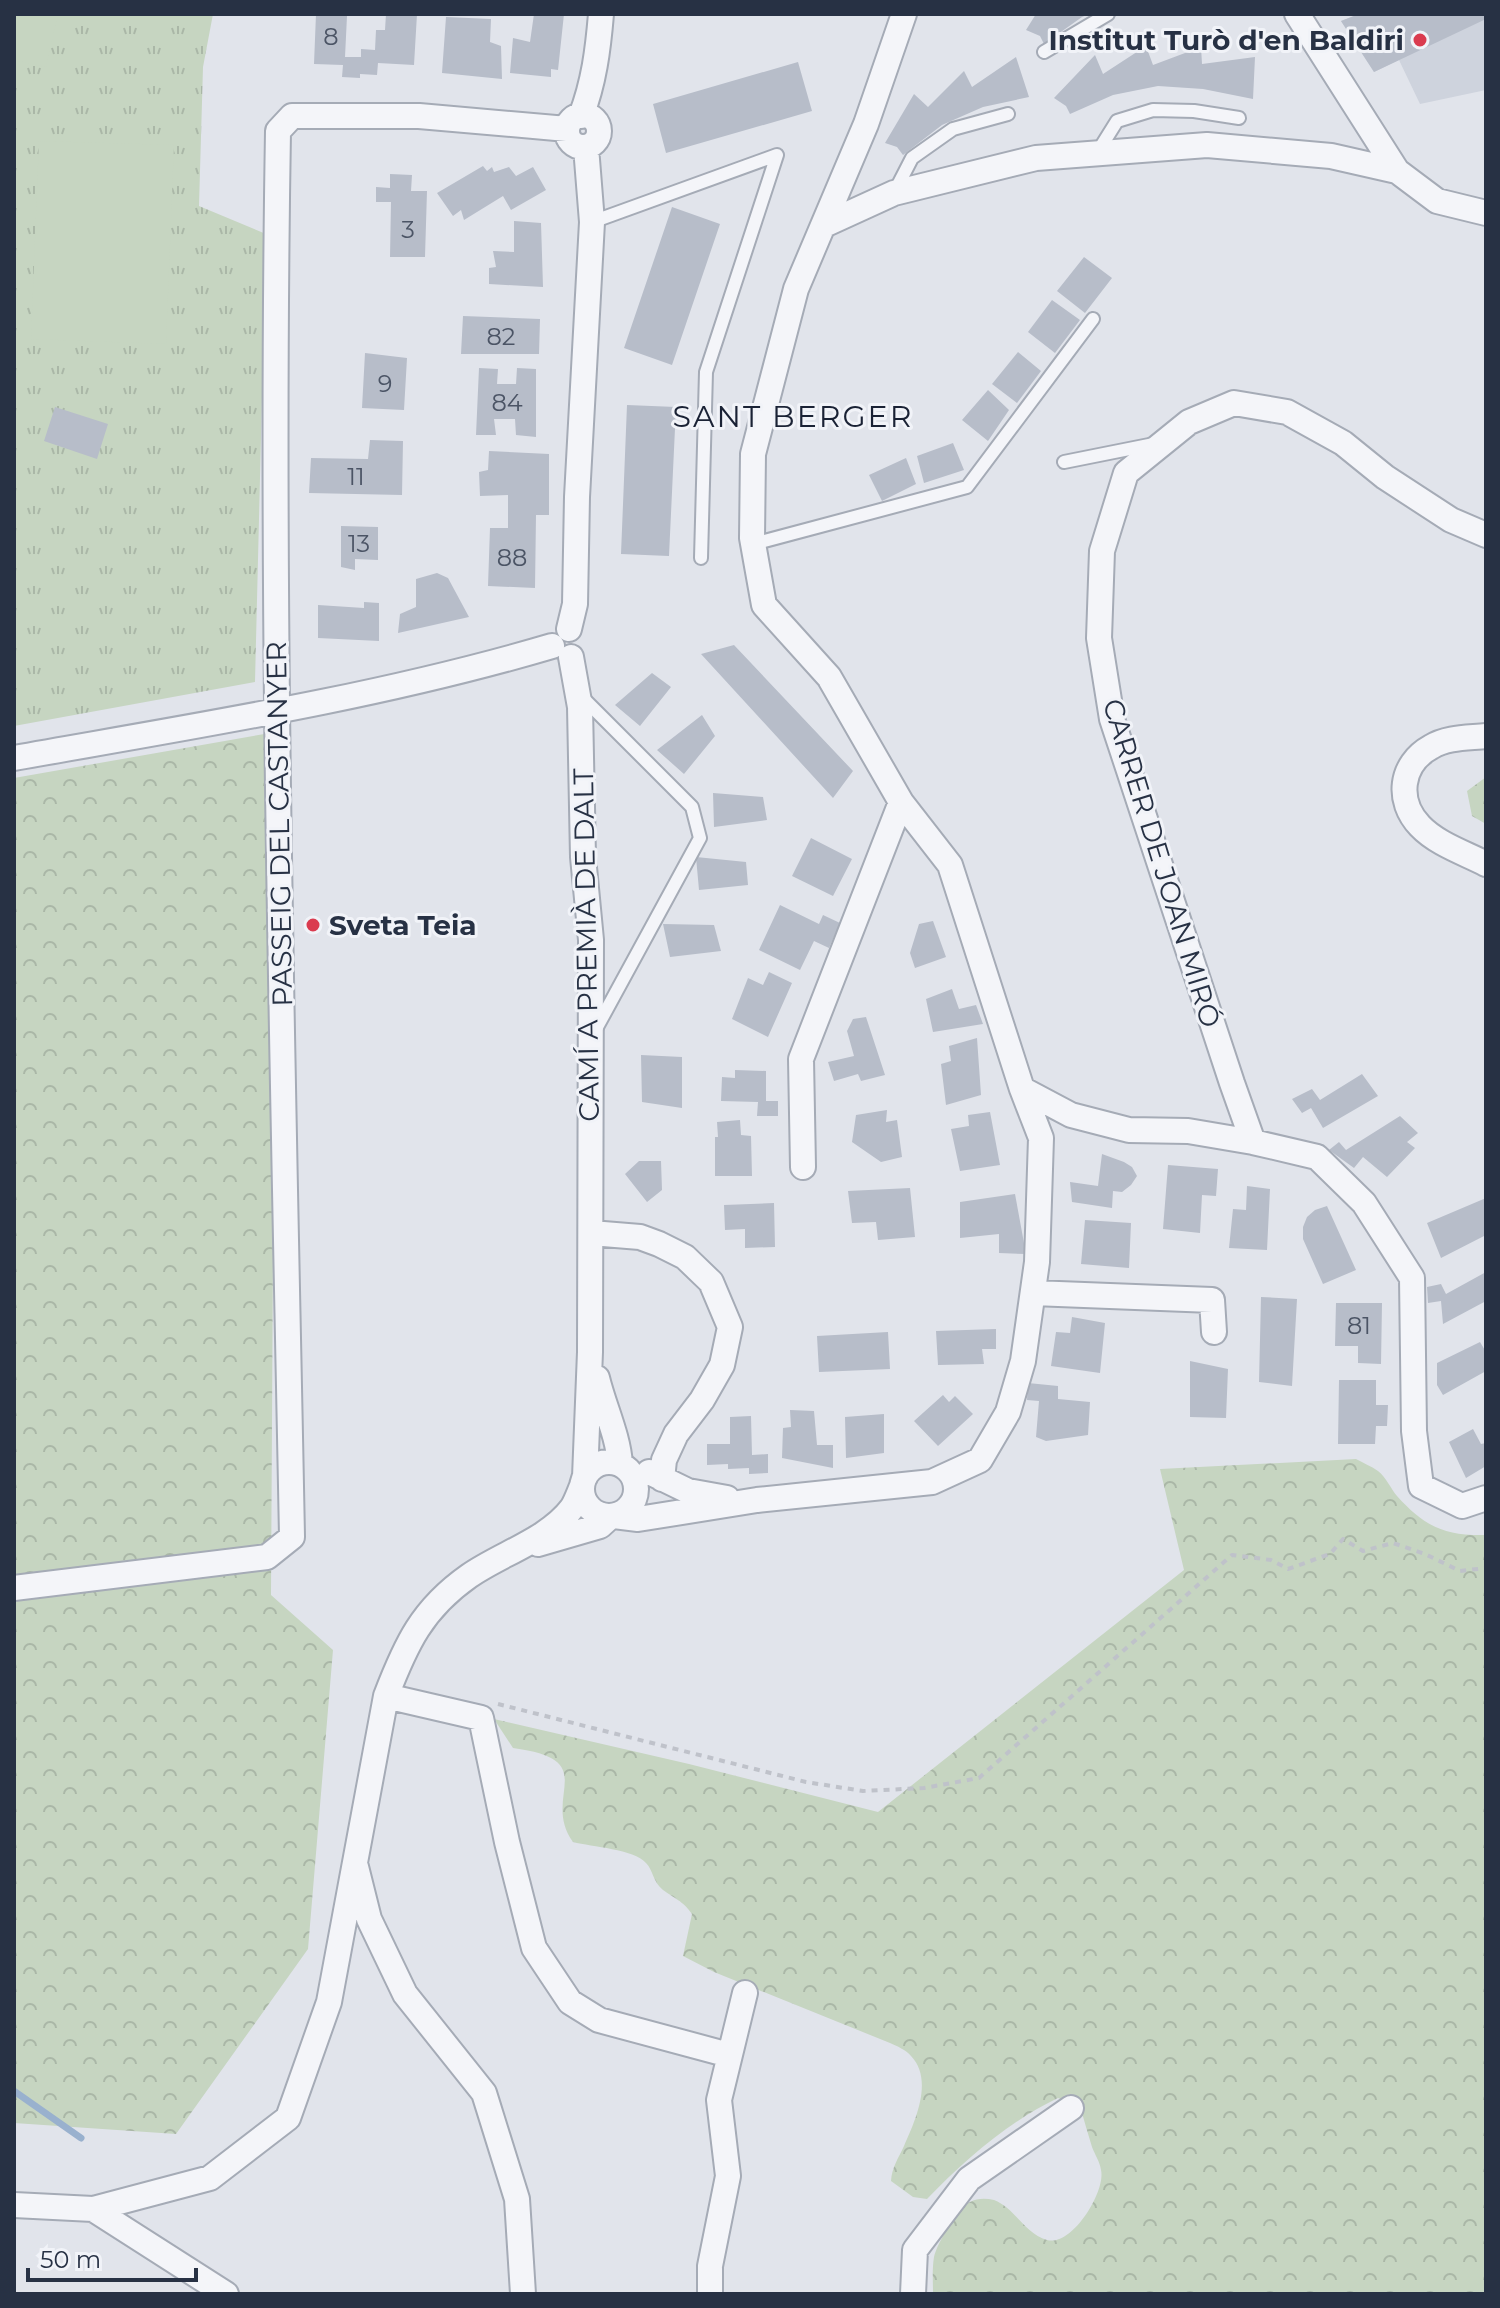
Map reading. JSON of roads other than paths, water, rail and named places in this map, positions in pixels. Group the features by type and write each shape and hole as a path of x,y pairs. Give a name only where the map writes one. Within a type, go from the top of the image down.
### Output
{"street":[{"path":"574,122 590,92 604,14"},
{"path":"583,1481 585,1502 597,1514 638,1519 757,1500 932,1482 980,1460 1008,1412 1023,1361 1037,1262 1041,1138 1022,1089 950,865 901,802 829,677 764,605 753,544 753,454 796,289 866,124 904,14"},
{"path":"1297,14 1397,171 1437,201 1486,213"},
{"name":"PASSEIG DEL CASTANYER","path":"14,1588 267,1557 292,1537 276,711 278,131 292,116 419,116 574,122"},
{"path":"574,122 594,119 599,129 595,142 586,147 592,222"},
{"path":"824,225 894,193 1036,158 1207,145 1331,156 1397,171"},
{"name":"CAMÍ A PREMIÀ DE DALT","path":"583,1481 590,1352 591,940 583,857 580,707 561,652 579,651 581,644 578,635 569,629 575,604 577,497 592,222"},
{"name":"CARRER DE JOAN MIRÓ","path":"1253,1142 1112,719 1099,638 1102,551 1126,473 1189,422 1234,403 1287,412 1343,443 1385,477 1451,520 1486,535"},
{"path":"14,758 276,711 561,652"},
{"path":"1486,736 1454,739 1432,746 1412,761 1403,783 1407,805 1420,826 1445,844 1486,864"},
{"path":"803,1167 801,1059 901,802"},
{"path":"1022,1089 1071,1115 1129,1130 1188,1131 1317,1157 1364,1203 1412,1278 1414,1431 1421,1486 1462,1506 1486,1498"},
{"path":"591,1233 640,1237 685,1257 711,1282 730,1327 722,1365 702,1400 676,1434 664,1460 662,1479"},
{"path":"1033,1293 1212,1300 1214,1332"},
{"name":"CAMÍ A PREMIÀ DE DALT","path":"590,1352 622,1465"},
{"path":"14,2205 93,2209 210,2178 288,2118 329,2002 384,1704 400,1658 418,1624 442,1598 486,1564 554,1525 572,1507 590,1469 598,1464 638,1466 688,1491 712,1497 757,1500"},
{"path":"509,1553 600,1526 623,1513 630,1507 637,1490 631,1472 622,1465"},
{"path":"384,1704 481,1718 507,1842 534,1948 570,2002 599,2020 729,2055"},
{"path":"354,1861 369,1919 405,1994 484,2093 517,2199 523,2294"},
{"path":"710,2294 710,2266 728,2176 719,2100 745,1993"},
{"path":"913,2294 915,2250 969,2179 1071,2108"},
{"path":"93,2209 226,2294"}],"lane":[{"path":"1044,52 1108,14"},
{"path":"1097,153 1117,121 1153,110 1194,111 1239,118"},
{"path":"894,193 912,158 953,129 1008,114"},
{"path":"592,222 777,155 706,372 701,558"},
{"path":"753,544 967,487 1093,319"},
{"path":"1064,462 1165,441"},
{"path":"577,691 692,807 700,838 591,1039"}],"waterway":[{"path":"14,2091 81,2138"}],"place":[{"name":"Institut Turò d'en Baldiri","path":"1420,40"},
{"name":"Sveta Teia","path":"313,925"}],"district":[{"name":"SANT BERGER","path":"793,416"}]}
